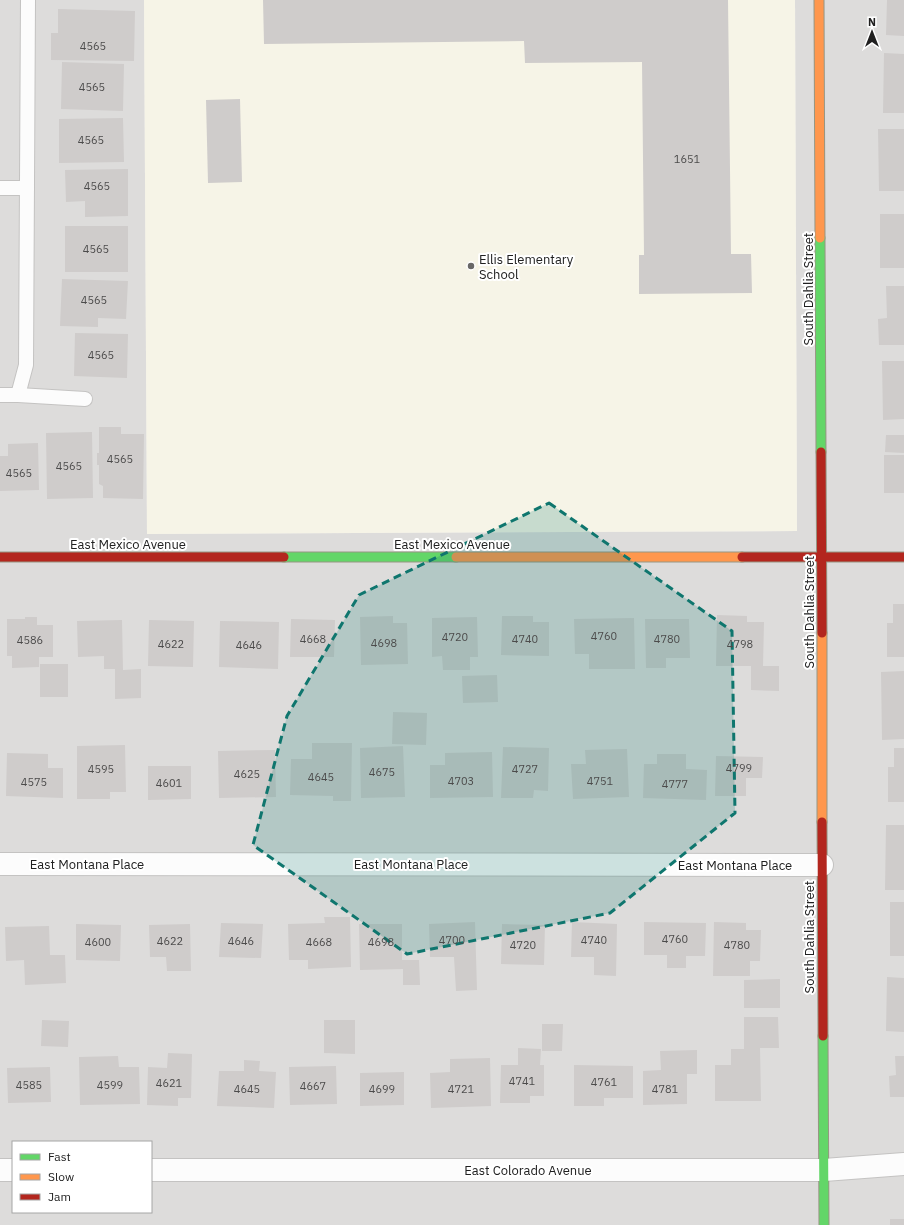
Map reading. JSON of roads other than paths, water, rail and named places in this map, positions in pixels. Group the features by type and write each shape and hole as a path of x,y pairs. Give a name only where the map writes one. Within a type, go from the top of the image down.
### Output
{"street":[{"name":"South Dahlia Street","path":"819,0 824,1225"},
{"name":"East Mexico Avenue","path":"0,557 904,557"},
{"name":"East Montana Place","path":"0,864 822,865"},
{"name":"East Colorado Avenue","path":"152,1170 824,1170 904,1164"},
{"path":"0,1170 12,1170"}],"lane":[{"path":"18,395 26,365 28,0"},
{"path":"0,188 28,188"},
{"path":"0,396 18,395 85,399"}],"place":[{"name":"Ellis Elementary School","path":"471,266"}]}
